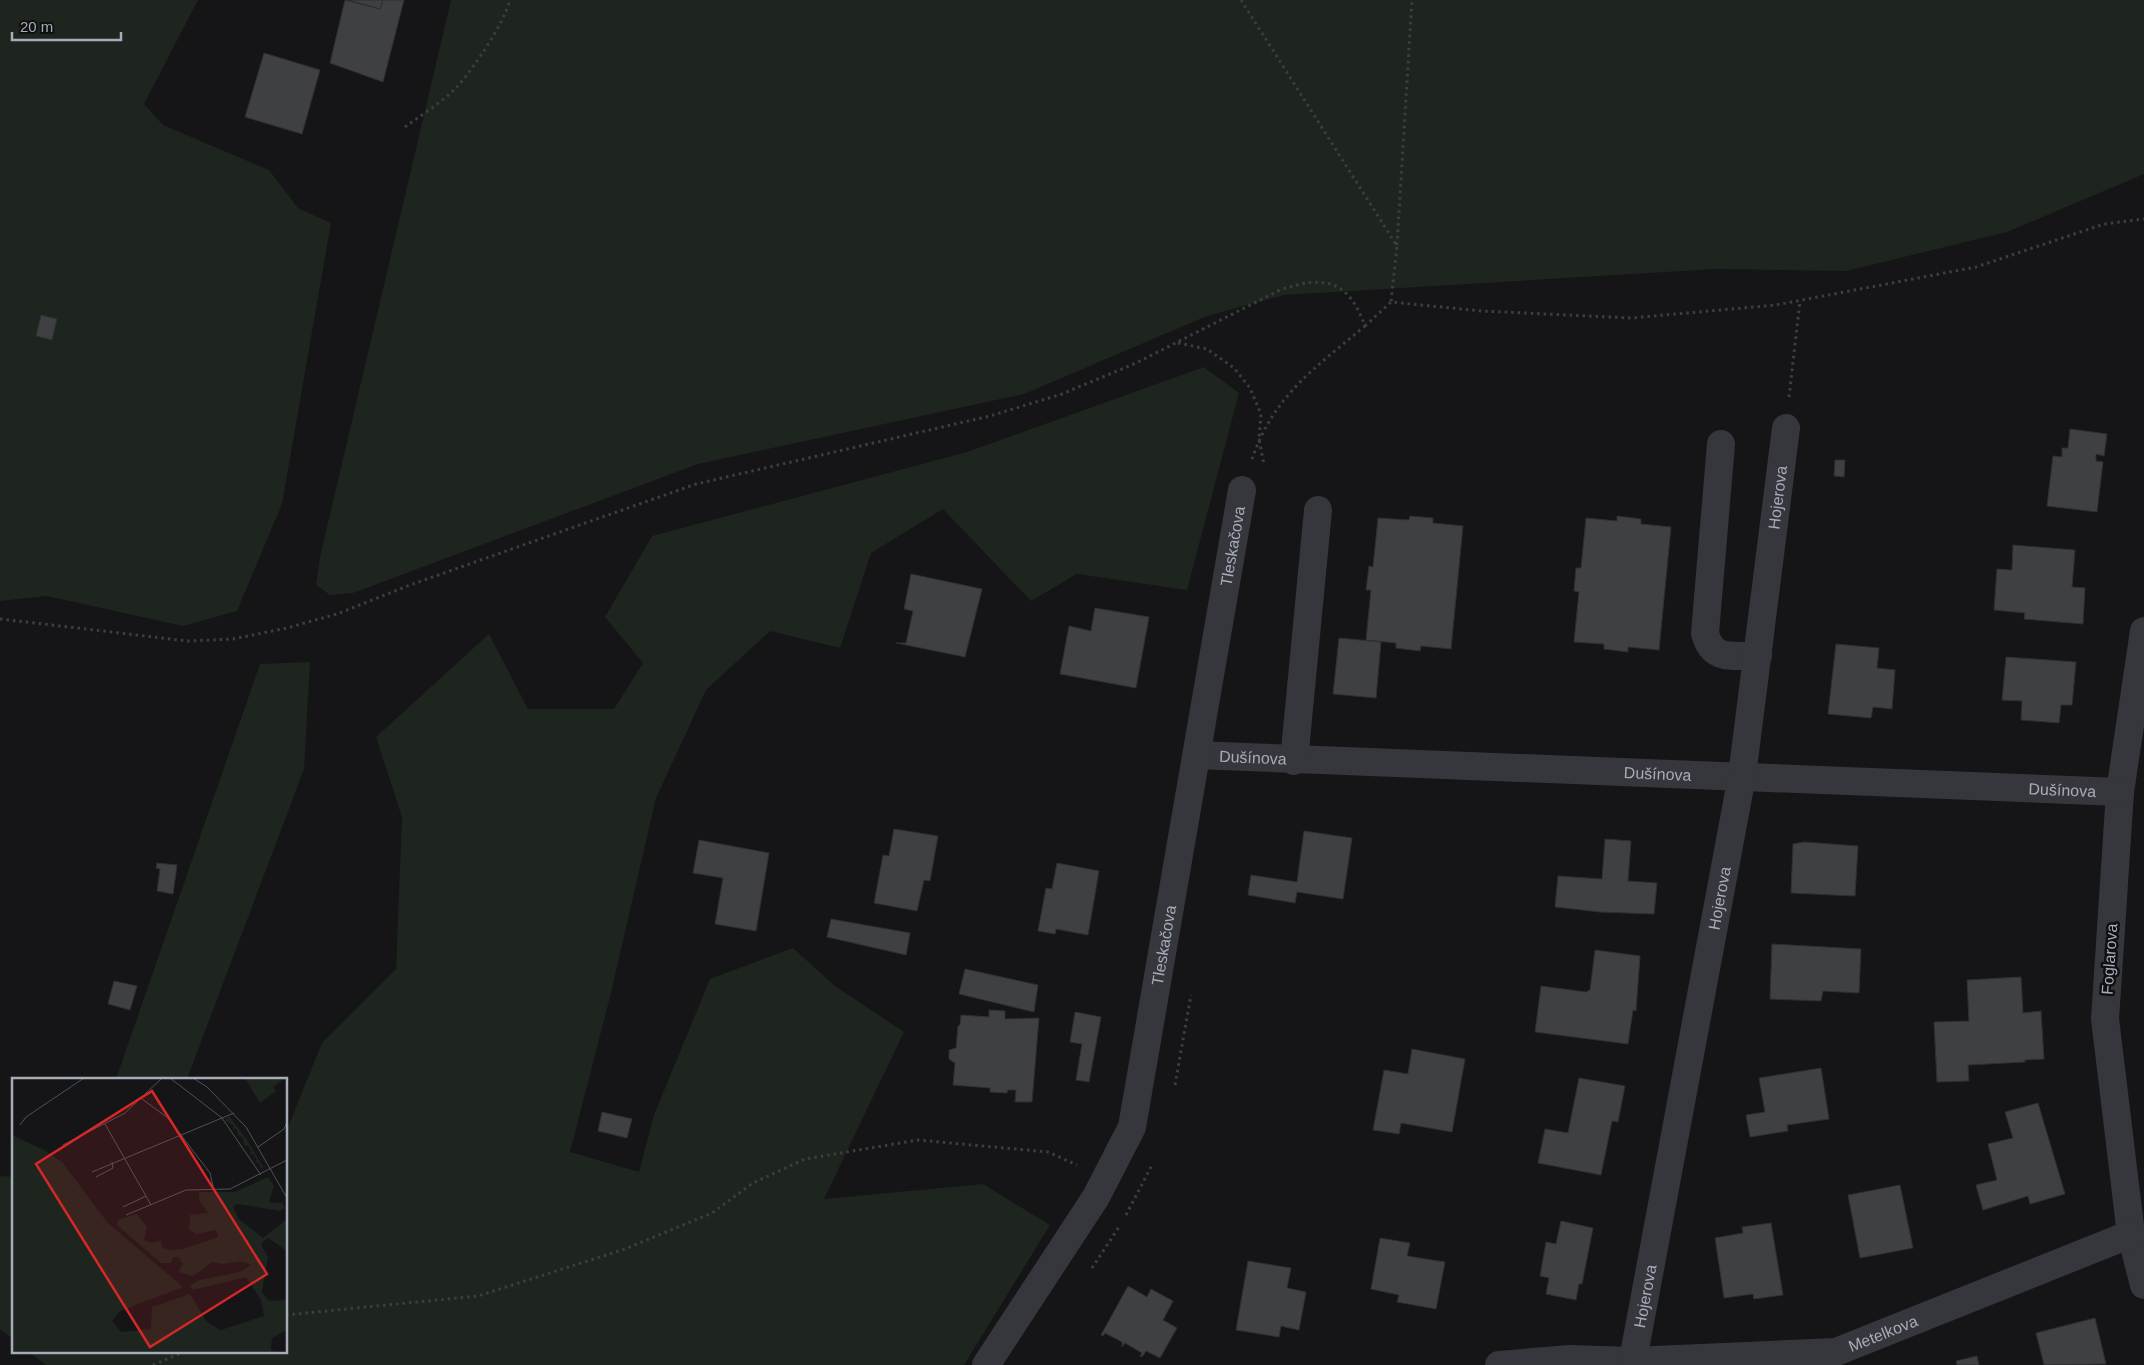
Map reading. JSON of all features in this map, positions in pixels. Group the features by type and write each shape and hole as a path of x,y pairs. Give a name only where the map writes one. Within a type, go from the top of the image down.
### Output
{"street":[{"name":"Hojerova","path":"1632,1363 1742,776 1786,428"},
{"path":"1721,444 1705,633 1708,646 1717,654 1758,656"},
{"name":"Tleskačova","path":"988,1365 1096,1197 1132,1127 1242,490"},
{"path":"1294,761 1318,510"},
{"name":"Foglarova","path":"2144,631 2120,792 2105,1018 2131,1234 2144,1286"},
{"name":"Dušínova","path":"1197,755 1294,761 1742,776 2120,792"},
{"name":"Metelkova","path":"1499,1365 1570,1359 1632,1363 1836,1352 2131,1234"}],"path":[{"path":"405,127 454,89 487,44 506,12 510,0"},
{"path":"1241,0 1397,246"},
{"path":"1259,438 1285,396 1391,302 1397,246 1412,0"},
{"path":"1391,302 1482,311 1631,318 1776,305 1976,267 2104,224 2144,220"},
{"path":"0,619 188,641 233,639 287,628 338,614 504,551 696,484 990,416 1062,394 1136,363 1280,290 1303,282 1326,282 1342,288 1354,300 1365,326"},
{"path":"1786,428 1800,301"},
{"path":"1178,342 1207,348 1234,368 1250,388 1261,414 1259,438 1242,490"},
{"path":"288,1315 478,1296 625,1249 704,1217 753,1183 805,1159 918,1140 1048,1152 1079,1165 1096,1197"},
{"path":"153,1365 184,1352"}],"shaded area":[{"path":"0,0 198,0 144,104 163,125 269,170 298,208 331,223 282,504 237,611 183,626 47,596 0,601"},
{"path":"451,0 2144,0 2144,174 2007,232 1846,271 1716,269 1284,295 1207,316 1024,394 698,464 353,593 330,595 316,585 320,557"},
{"path":"1204,367 1239,393 1187,590 1077,574 1031,601 943,509 871,553 840,648 770,631 706,690 656,798 610,997 570,1152 639,1172 654,1115 710,979 793,948 835,986 904,1032 824,1199 983,1184 1050,1225 964,1365 46,1365 29,1352 288,1352 288,1127 322,1043 396,969 402,817 376,737 489,634 528,709 614,709 643,663 605,617 652,536 967,452"},
{"path":"310,662 304,769 187,1078 116,1078 260,664"},
{"path":"0,1176 12,1177 12,1338 0,1329"}],"building":[{"path":"345,0 380,9 383,0 404,0 383,82 330,63"},
{"path":"348,0 383,0 380,9"},
{"path":"264,53 320,70 302,134 245,117"},
{"path":"41,315 57,319 52,340 36,336"},
{"path":"2070,429 2107,434 2104,456 2096,454 2096,461 2103,462 2097,512 2047,506 2053,456 2062,457 2062,448 2068,448"},
{"path":"1835,460 1845,460 1844,477 1834,476"},
{"path":"1410,516 1433,518 1433,523 1463,526 1451,649 1421,646 1420,651 1396,648 1396,643 1366,640 1371,590 1366,590 1369,566 1373,567 1378,518 1409,520"},
{"path":"1617,516 1641,519 1641,524 1671,527 1659,650 1628,647 1628,652 1604,649 1604,644 1574,642 1579,592 1574,591 1576,568 1581,568 1586,518 1617,521"},
{"path":"2013,545 2075,550 2072,587 2085,588 2083,624 2024,619 2025,613 1994,610 1997,569 2012,570"},
{"path":"911,574 982,589 965,657 896,643 906,643 913,611 904,609"},
{"path":"1095,608 1149,617 1136,688 1060,674 1069,626 1091,631"},
{"path":"1339,638 1381,642 1376,698 1333,694"},
{"path":"1836,644 1879,648 1877,668 1895,670 1892,709 1873,707 1871,718 1828,714"},
{"path":"2006,657 2076,662 2072,705 2061,705 2059,723 2021,720 2022,701 2002,700"},
{"path":"894,829 938,836 930,881 924,880 917,911 874,903 883,855 889,856"},
{"path":"1304,831 1352,838 1343,899 1297,892 1295,903 1248,895 1251,875 1297,882"},
{"path":"1605,839 1631,841 1628,881 1657,883 1654,914 1600,912 1555,907 1558,876 1602,879"},
{"path":"699,840 769,853 756,931 715,924 723,878 693,873"},
{"path":"1804,842 1858,846 1855,896 1791,893 1793,844"},
{"path":"157,863 177,865 173,894 157,891 160,869 156,868"},
{"path":"1057,863 1099,871 1088,935 1056,929 1055,934 1038,931 1046,888 1052,889"},
{"path":"831,919 910,933 906,955 827,937"},
{"path":"1772,944 1861,949 1859,993 1823,991 1821,1001 1770,999"},
{"path":"1595,950 1640,956 1636,1011 1633,1010 1628,1044 1535,1032 1541,986 1586,992 1590,990"},
{"path":"965,969 1038,985 1034,1012 959,994"},
{"path":"2021,977 2023,1013 2041,1011 2044,1059 1968,1065 1969,1081 1937,1082 1934,1022 1969,1021 1967,980"},
{"path":"114,981 137,986 130,1010 108,1004"},
{"path":"989,1010 1005,1011 1005,1019 1039,1018 1032,1102 1015,1102 1016,1090 1008,1090 1007,1093 990,1092 990,1088 953,1085 955,1063 949,1059 949,1050 956,1048 961,1015 989,1017"},
{"path":"1075,1012 1101,1017 1089,1082 1076,1080 1082,1044 1070,1042"},
{"path":"1412,1049 1465,1059 1452,1132 1401,1123 1399,1134 1373,1130 1384,1070 1408,1074"},
{"path":"1821,1068 1829,1119 1787,1125 1788,1131 1750,1137 1746,1115 1765,1112 1759,1078"},
{"path":"1579,1078 1625,1086 1618,1122 1612,1121 1601,1175 1538,1163 1545,1129 1568,1133"},
{"path":"2038,1103 2065,1194 2030,1204 2028,1196 1983,1210 1976,1185 1997,1180 1988,1144 2013,1138 2005,1112"},
{"path":"602,1112 632,1119 627,1138 598,1131"},
{"path":"1900,1185 1913,1248 1860,1258 1848,1195"},
{"path":"1561,1221 1593,1228 1582,1284 1579,1284 1576,1300 1546,1294 1549,1278 1540,1276 1546,1242 1556,1244"},
{"path":"1771,1223 1783,1295 1754,1299 1753,1294 1724,1298 1715,1238 1743,1233 1742,1227"},
{"path":"1380,1238 1410,1243 1407,1256 1445,1262 1436,1309 1397,1302 1399,1295 1371,1289"},
{"path":"1248,1261 1291,1268 1287,1288 1306,1292 1299,1330 1281,1326 1279,1337 1236,1330"},
{"path":"1128,1286 1147,1297 1151,1289 1173,1301 1163,1320 1177,1328 1160,1358 1146,1351 1142,1357 1140,1356 1142,1353 1125,1343 1122,1347 1122,1342 1105,1333 1103,1336 1101,1335"},
{"path":"2095,1318 2106,1364 2044,1365 2036,1333"},
{"path":"1977,1356 1979,1365 1957,1365 1956,1361"}]}
